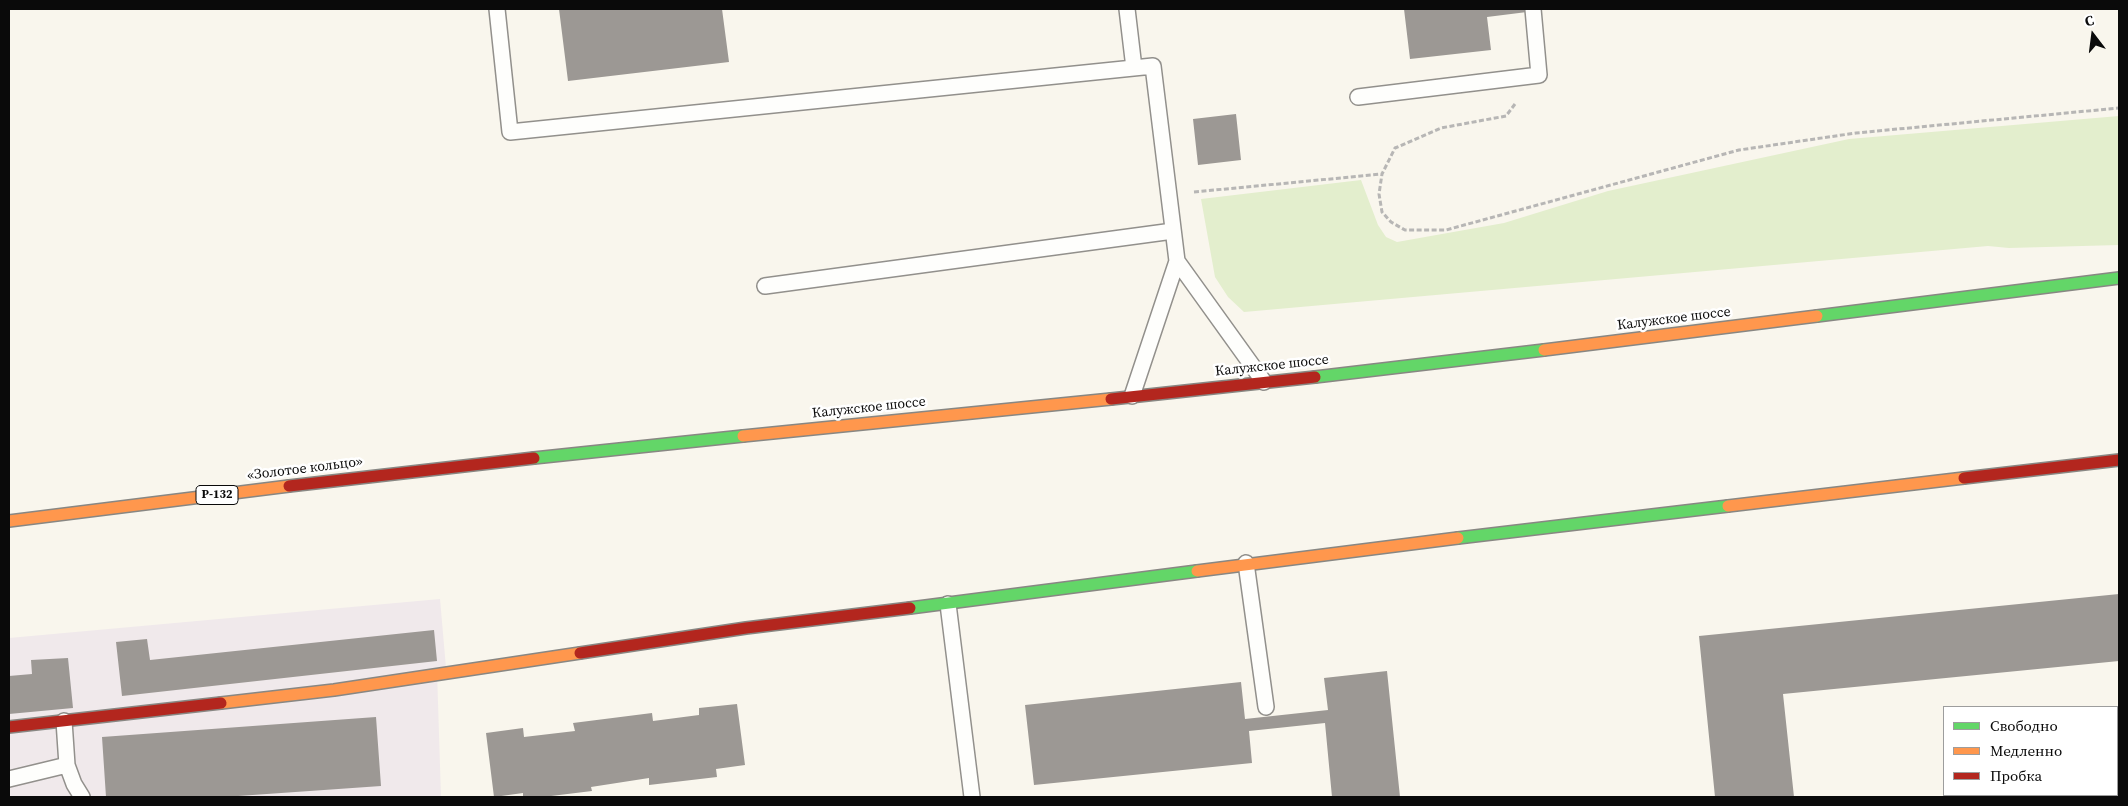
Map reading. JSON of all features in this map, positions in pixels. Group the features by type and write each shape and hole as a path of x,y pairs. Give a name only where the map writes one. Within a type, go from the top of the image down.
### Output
{"street":[{"name":"Калужское шоссе","path":"426,469 1378,371 2119,278"},
{"path":"9,727 334,690 746,628 1160,577 1246,563 2119,460"},
{"name":"«Золотое кольцо»","path":"9,521 426,469"}],"lane":[{"path":"497,9 510,132 1153,66 1177,261 1132,396"},
{"path":"1127,9 1134,68"},
{"path":"1358,97 1539,75 1533,9"},
{"path":"764,286 1173,231"},
{"path":"1177,261 1264,382"},
{"path":"1246,563 1266,707"},
{"path":"948,604 972,797"},
{"path":"64,721 66,765 82,797"},
{"path":"9,779 66,765"}],"path":[{"path":"1539,75 1506,116 1441,128 1395,148 1382,174 1379,194 1382,212 1391,222 1406,230 1446,230 1739,150 1856,133 2119,108"},
{"path":"1168,194 1382,174"}],"shaded area":[{"path":"440,599 446,668 437,671 441,797 9,797 9,638"}],"green space":[{"path":"2119,116 2119,245 2009,248 1988,246 1244,312 1228,297 1215,277 1201,199 1361,180 1378,225 1386,237 1397,242 1504,223 1608,191 1849,139"}],"building":[{"path":"559,9 722,9 729,62 568,81"},
{"path":"1404,9 1526,9 1527,12 1487,17 1491,50 1410,59"},
{"path":"1236,114 1241,160 1198,165 1193,119"},
{"path":"2119,594 2119,661 1783,694 1794,797 1715,797 1699,636"},
{"path":"434,630 437,661 122,696 116,642 147,639 150,660"},
{"path":"68,658 73,708 9,714 9,676 32,674 31,660"},
{"path":"1387,671 1400,797 1332,797 1325,723 1249,731 1252,763 1034,785 1025,705 1241,682 1245,719 1328,710 1324,678"},
{"path":"737,704 745,765 716,769 717,777 649,785 649,778 591,787 592,791 543,797 523,797 523,793 494,797 486,733 523,728 524,737 575,731 573,723 652,713 653,721 699,715 699,708"},
{"path":"376,717 381,786 224,797 106,797 102,737"}],"traffic: fast":[{"path":"1817,316 2119,278"},
{"path":"1315,377 1544,350"},
{"path":"534,458 743,436"},
{"path":"1458,538 1728,506"},
{"path":"910,608 1197,571"}],"traffic: slow":[{"path":"1544,350 1817,316"},
{"path":"743,436 1111,399"},
{"path":"1728,506 1964,478"},
{"path":"9,521 289,486"},
{"path":"1197,571 1458,538"},
{"path":"221,703 334,690 580,653"}],"traffic: jam":[{"path":"1111,399 1315,377"},
{"path":"289,486 534,458"},
{"path":"1964,478 2119,460"},
{"path":"580,653 746,628 910,608"},
{"path":"9,727 221,703"}]}
